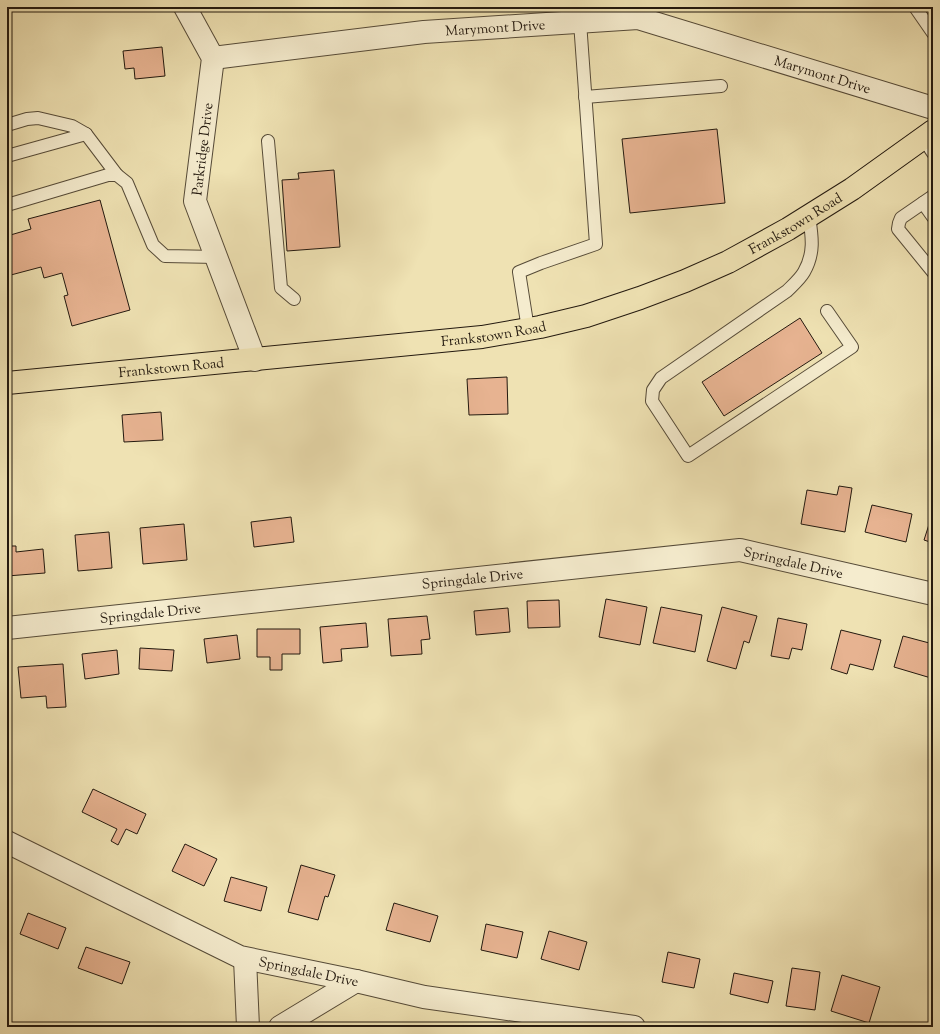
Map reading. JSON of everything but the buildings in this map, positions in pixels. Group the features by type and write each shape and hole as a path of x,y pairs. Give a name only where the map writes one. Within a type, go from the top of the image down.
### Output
{"main road":[{"name":"Frankstown Road","path":"7,383 482,337 528,329 586,316 685,281 728,262 809,216 930,141"}],"street":[{"path":"185,7 213,58"},
{"name":"Marymont Drive","path":"213,58 424,32 638,18 933,108"},
{"name":"Parkridge Drive","path":"213,58 195,201 255,360"},
{"name":"Springdale Drive","path":"7,628 740,550 933,594"},
{"name":"Springdale Drive","path":"7,842 245,959 356,981 424,997 634,1027"},
{"path":"245,959 248,1027"},
{"path":"280,1027 356,981"}],"lane":[{"path":"915,7 933,33"},
{"path":"528,329 519,272 596,244 580,22"},
{"path":"585,97 721,86"},
{"path":"7,125 27,119 38,118 72,126 86,134 117,175 127,183 153,245 165,256 216,257"},
{"path":"7,156 86,134"},
{"path":"268,141 281,288 294,299"},
{"path":"7,206 108,175 117,175"},
{"path":"933,217 928,200 901,218 898,223 898,229 933,272"},
{"path":"809,216 813,242 812,253 804,273 787,291 661,378 653,390 652,401 688,456 852,347 827,311"}]}
